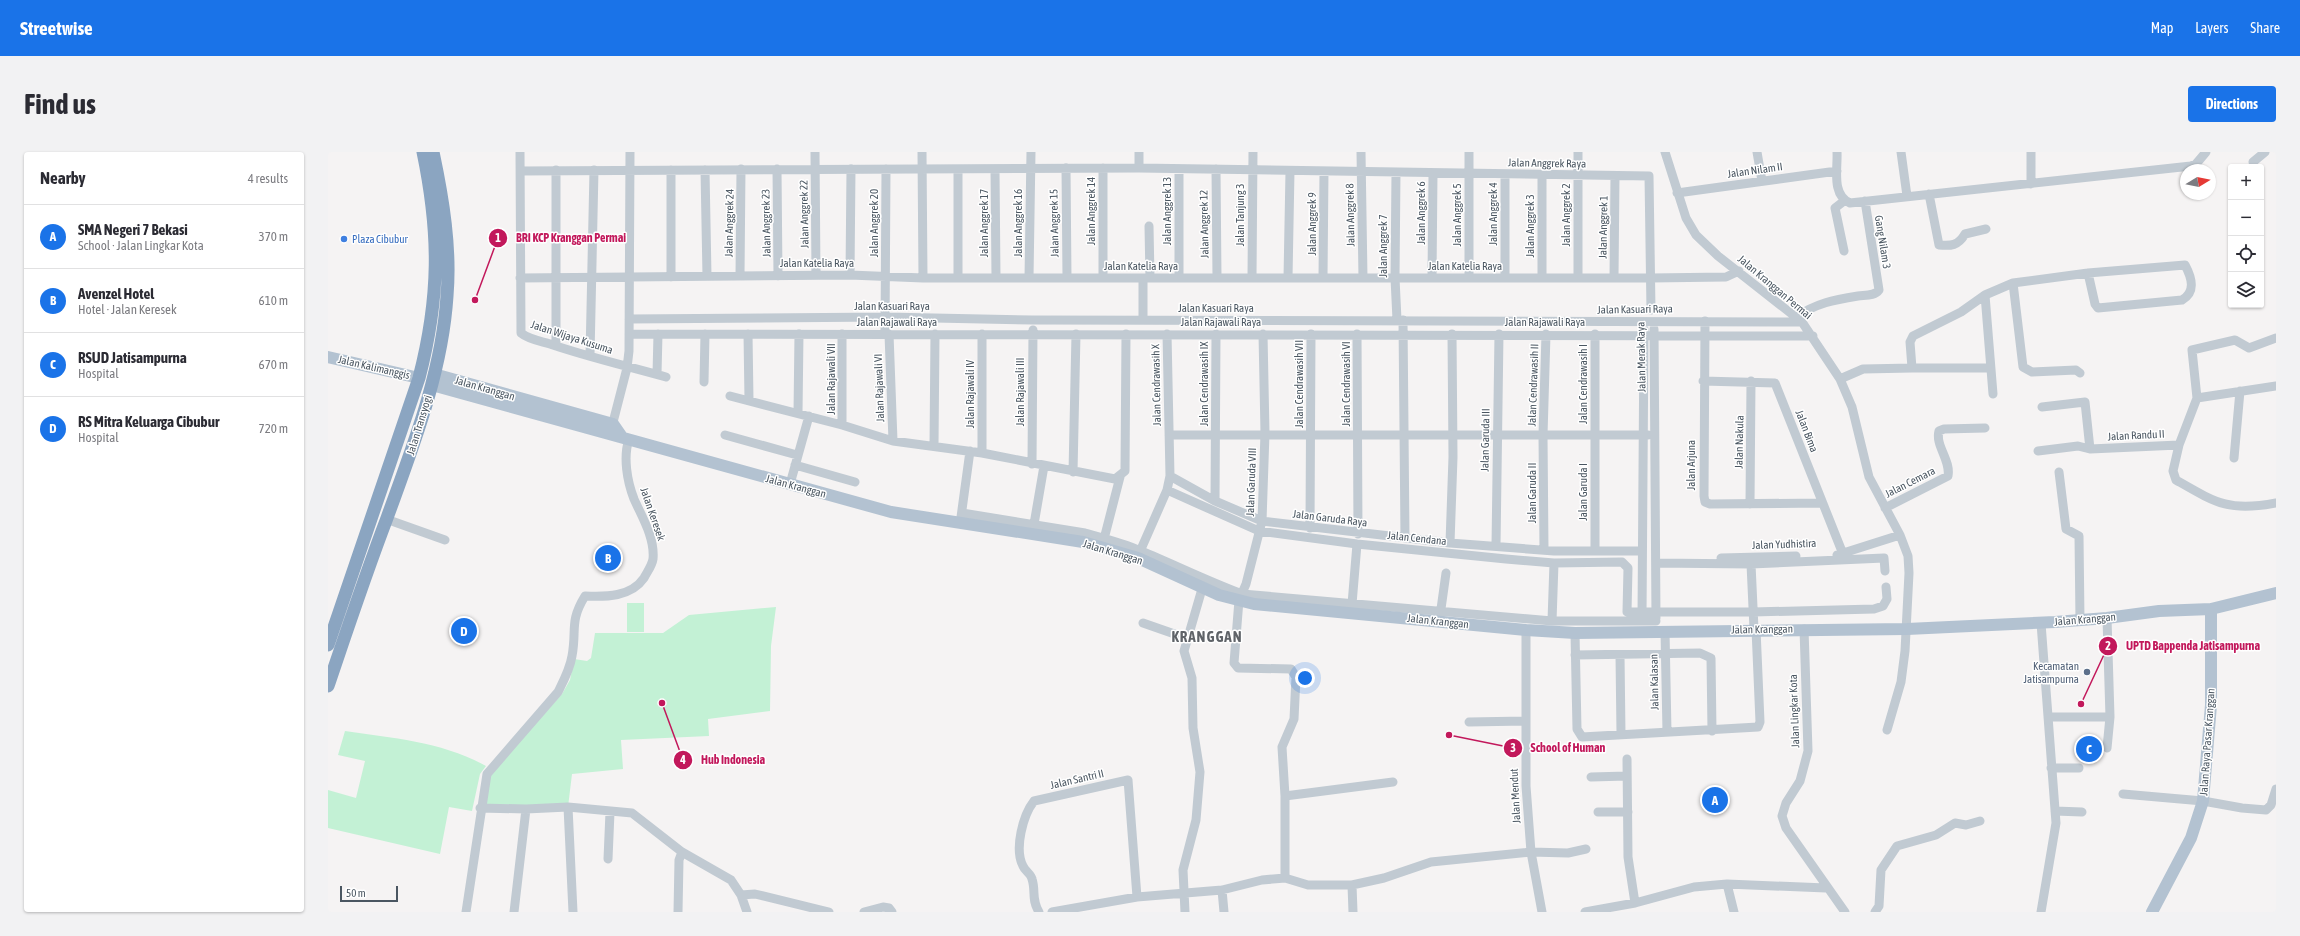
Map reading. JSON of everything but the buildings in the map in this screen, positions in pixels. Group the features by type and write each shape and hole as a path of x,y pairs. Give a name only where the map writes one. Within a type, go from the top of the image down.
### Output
{"highway":[{"name":"Jalan Transyogi","path":"328,645 419,378 430,329 436,274 434,225 423,152"},
{"name":"Jalan Transyogi","path":"328,686 411,452 433,380 444,326 448,278 443,206 433,152"}],"main road":[{"name":"Jalan Kalimanggis","path":"328,357 419,378"},
{"name":"Jalan Kranggan","path":"433,380 891,512 961,518 1033,530 1139,554 1202,589 1241,597 1254,604 1440,615 1526,630 1575,633 1658,624 1755,629 1907,629 2080,621 2159,610 2211,609 2276,593"},
{"name":"Jalan Raya Pasar Kranggan","path":"2152,912 2191,838 2203,801 2211,705 2211,609"}],"street":[{"name":"Jalan Wijaya Kusuma","path":"520,152 521,333 556,346 628,368 666,377"},
{"name":"Jalan Keresek","path":"480,808 487,774 558,692 566,678 572,656 573,626 577,609 586,596 599,596 629,592 639,585 650,568 653,559 652,545 643,516 634,498 626,461 626,449 619,433 628,368 630,278 628,170 630,152"},
{"name":"Jalan Anggrek 22","path":"815,152 816,275"},
{"path":"922,152 923,278"},
{"name":"Jalan Anggrek 16","path":"1029,278 1030,152"},
{"path":"1139,168 1140,152"},
{"name":"Jalan Tanjung 3","path":"1252,152 1252,278"},
{"name":"Jalan Anggrek 8","path":"1361,152 1363,278"},
{"name":"Jalan Anggrek 5","path":"1469,152 1469,278"},
{"name":"Jalan Anggrek 2","path":"1578,152 1578,278"},
{"name":"Jalan Kranggan Permai","path":"1665,152 1686,218 1696,235 1718,256 1739,271 1799,320 1813,336 1840,379 1852,407 1869,477 1900,535 1908,556 1909,573 1907,629 1901,682 1887,730"},
{"path":"1757,152 1762,181"},
{"path":"1837,152 1836,172 1838,189 1844,201 1850,203 2191,166 2196,164 2206,152"},
{"path":"1901,152 1907,196"},
{"path":"2031,152 2032,184"},
{"path":"2253,162 2264,152"},
{"name":"Jalan Anggrek 15","path":"1066,168 1067,278"},
{"name":"Jalan Anggrek 14","path":"1103,168 1104,278"},
{"name":"Jalan Anggrek Raya","path":"520,171 1139,168 1649,176 1652,278"},
{"name":"Jalan Anggrek 23","path":"777,169 778,276"},
{"path":"850,275 851,169"},
{"name":"Jalan Anggrek 20","path":"886,169 886,317"},
{"path":"958,169 958,278"},
{"name":"Jalan Anggrek 17","path":"995,169 996,278"},
{"name":"Jalan Anggrek 13","path":"1180,169 1180,278"},
{"name":"Jalan Anggrek 12","path":"1216,169 1217,278"},
{"path":"556,170 556,346"},
{"path":"590,356 594,170"},
{"path":"671,170 671,277"},
{"path":"705,170 707,276"},
{"name":"Jalan Anggrek 24","path":"740,276 741,170"},
{"path":"1288,278 1290,170"},
{"name":"Jalan Anggrek 9","path":"1323,278 1324,171"},
{"name":"Jalan Anggrek 7","path":"1396,172 1395,278 1400,320 1404,334 1405,538"},
{"name":"Jalan Nilam II","path":"1677,193 1836,172"},
{"name":"Jalan Anggrek 6","path":"1432,278 1433,173"},
{"name":"Jalan Anggrek 4","path":"1505,174 1505,278"},
{"name":"Jalan Anggrek 3","path":"1542,174 1542,278"},
{"name":"Jalan Anggrek 1","path":"1614,278 1616,176"},
{"path":"1929,194 1938,245 1954,246 1960,242 1965,234 1986,229"},
{"path":"1844,201 1836,208 1844,251"},
{"name":"Gang Nilam 3","path":"1799,320 1812,306 1824,302 1874,294 1879,290 1865,201"},
{"path":"1143,319 1147,278 1149,226"},
{"path":"1912,368 1910,342 1913,336 1961,312 1985,295 2013,283 2088,273 2185,265 2192,290 2190,296 2182,300 2098,308 2095,304 2088,273"},
{"name":"Jalan Katelia Raya","path":"520,278 816,275 923,278 1652,278 1726,277 1734,276 1739,271"},
{"path":"1651,310 1652,278"},
{"path":"2013,283 2023,367 2032,372 2076,370 2080,373"},
{"path":"1985,295 1989,368 1993,394"},
{"name":"Jalan Merak Raya","path":"1651,310 1654,321 1654,435 1658,624"},
{"name":"Jalan Merak Raya","path":"1642,626 1643,334 1644,322 1651,310"},
{"name":"Jalan Kasuari Raya","path":"629,319 886,317 1032,320 1143,319 1644,322 1799,320"},
{"name":"Jalan Rajawali VI","path":"886,317 893,441"},
{"name":"Jalan Rajawali III","path":"1032,320 1032,464"},
{"name":"Jalan Arjuna","path":"1704,321 1704,499 1710,504 1822,503"},
{"name":"Jalan Rajawali Raya","path":"629,334 1643,334 1813,336"},
{"path":"656,374 658,334"},
{"path":"704,382 705,334"},
{"path":"748,334 749,400"},
{"path":"798,413 799,334"},
{"name":"Jalan Rajawali VII","path":"842,334 842,425"},
{"path":"934,446 936,334"},
{"name":"Jalan Rajawali IV","path":"982,334 982,453"},
{"path":"1073,472 1076,334"},
{"path":"1104,539 1120,477 1125,471 1126,334"},
{"name":"Jalan Cendrawasih X","path":"1139,554 1167,490 1170,476 1167,334"},
{"name":"Jalan Cendrawasih IX","path":"1215,501 1216,334"},
{"name":"Jalan Garuda VIII","path":"1263,334 1265,433 1262,521 1250,572 1241,597 1236,666 1291,669 1296,677 1294,719 1282,747 1285,796"},
{"name":"Jalan Cendrawasih VII","path":"1310,528 1311,334"},
{"name":"Jalan Cendrawasih VI","path":"1358,334 1358,534"},
{"path":"1450,543 1452,334"},
{"name":"Jalan Garuda III","path":"1496,546 1496,434 1499,334"},
{"name":"Jalan Cendrawasih II","path":"1544,435 1546,334"},
{"name":"Jalan Cendrawasih I","path":"1595,334 1595,433"},
{"path":"2180,445 2197,398 2195,368 2191,357 2192,350 2235,340 2249,348 2276,338"},
{"path":"1840,379 1863,369 1989,368"},
{"name":"Jalan Bima","path":"1703,381 1773,382 1777,387 1843,554"},
{"name":"Jalan Nakula","path":"1750,504 1751,381"},
{"path":"2197,398 2276,386"},
{"path":"2234,458 2240,391"},
{"path":"730,396 842,425 893,441 982,453 1032,464 1115,479 1120,477"},
{"path":"2042,407 2085,402 2090,450"},
{"path":"790,484 809,416"},
{"name":"Jalan Cemara","path":"1886,508 1948,476 1950,468 1938,437 1939,431 1944,429 1985,428"},
{"path":"1169,435 1216,433 1358,433 1452,435 1544,435 1595,433 1654,435"},
{"name":"Jalan Garuda I","path":"1595,433 1595,551"},
{"path":"725,435 797,455"},
{"name":"Jalan Garuda II","path":"1544,435 1544,550"},
{"name":"Jalan Randu II","path":"2038,451 2078,446 2090,450 2180,445 2173,471 2176,480 2215,502 2230,506 2258,507 2276,504"},
{"path":"961,518 970,451"},
{"path":"795,465 855,482"},
{"path":"1044,466 1033,530 1104,539 1241,597 1352,604 1440,615 1642,626"},
{"path":"2059,472 2066,528 2079,536 2080,621"},
{"name":"Jalan Garuda Raya","path":"1170,476 1215,501 1262,521 1358,534 1450,543 1544,550 1642,551"},
{"name":"Jalan Cendana","path":"1167,490 1259,531 1357,544 1554,563 1624,563 1628,568 1627,612 1642,612"},
{"path":"386,519 445,540"},
{"name":"Jalan Yudhistira","path":"1666,559 1843,554 1900,535"},
{"path":"1352,604 1357,544"},
{"path":"1656,563 1751,564 1884,558 1885,572"},
{"path":"1552,621 1554,563"},
{"path":"1575,633 1578,732 1582,737 1754,728 1759,726 1751,564"},
{"path":"1440,615 1446,573"},
{"path":"1642,612 1658,624 1753,612 1874,609 1883,606 1886,602 1886,587"},
{"path":"1185,912 1183,870 1196,820 1200,772 1193,728 1192,678 1184,651 1186,638 1202,589"},
{"path":"2107,618 2110,717 2107,748"},
{"path":"1143,623 1186,638"},
{"path":"2041,623 2055,811 2055,830 2041,912"},
{"name":"Jalan Kalasan","path":"1658,624 1665,653 1667,732"},
{"name":"Jalan Lingkar Kota","path":"1804,629 1808,751 1800,781 1786,803 1782,816 1786,828 1844,912"},
{"name":"Jalan Mendut","path":"1526,630 1526,786 1531,852 1542,912"},
{"path":"1575,655 1700,652 1711,658 1712,731"},
{"path":"1620,655 1621,734"},
{"path":"2048,717 2110,717"},
{"path":"1469,722 1525,721"},
{"path":"1627,759 1628,858 1635,903"},
{"path":"2051,768 2079,768"},
{"path":"1591,777 1627,776"},
{"name":"Jalan Santri II","path":"1039,912 1034,903 1032,879 1023,866 1020,855 1022,827 1029,808 1034,801 1128,780 1137,897"},
{"path":"1286,878 1285,796 1393,782"},
{"path":"2123,794 2203,801 2242,808 2266,810 2271,805 2276,789"},
{"path":"466,912 480,808 526,809 568,807 636,814 682,852 731,880 741,895 747,912"},
{"path":"568,807 573,912"},
{"path":"514,912 526,809"},
{"path":"2055,811 2082,812"},
{"path":"608,859 610,812"},
{"path":"1598,812 1628,812"},
{"path":"1875,912 1879,906 1881,870 1897,846 1936,835 1955,823 1966,825 1980,821"},
{"path":"1052,912 1137,897 1222,890 1262,880 1286,878 1308,885 1352,885 1384,878 1430,862 1531,852 1568,853 1586,849"},
{"path":"678,912 679,860 682,852"},
{"path":"1727,884 1734,912"},
{"path":"1585,912 1635,903 1694,887 1727,884 1826,888"},
{"path":"1352,885 1353,912"},
{"path":"1222,890 1224,912"},
{"path":"741,895 755,894 829,912"},
{"path":"864,912 883,907 889,908 892,912"}],"green space":[{"path":"627,603 644,603 644,632 627,632"},
{"path":"776,607 771,646 770,711 708,719 709,736 621,740 623,769 572,774 568,807 484,804 489,779 493,771 562,694 570,680 574,659 587,661 591,658 595,633 663,633 689,615"},
{"path":"345,731 435,746 453,751 486,766 480,774 472,811 449,807 440,854 328,828 328,790 356,798 365,761 338,755"}],"place":[{"name":"Plaza Cibubur","path":"344,239"},
{"name":"BRI KCP Kranggan Permai","path":"475,300"},
{"name":"Avenzel Hotel","path":"608,558"},
{"name":"RS Mitra Keluarga Cibubur","path":"464,631"},
{"name":"Kecamatan Jatisampurna","path":"2087,672"},
{"name":"Hub Indonesia","path":"662,703"},
{"name":"UPTD Bappenda Jatisampurna","path":"2081,704"},
{"name":"School of Human","path":"1449,735"},
{"name":"RSUD Jatisampurna","path":"2089,749"},
{"name":"SMA Negeri 7 Bekasi","path":"1715,800"}],"district":[{"name":"KRANGGAN","path":"1207,637"}]}
